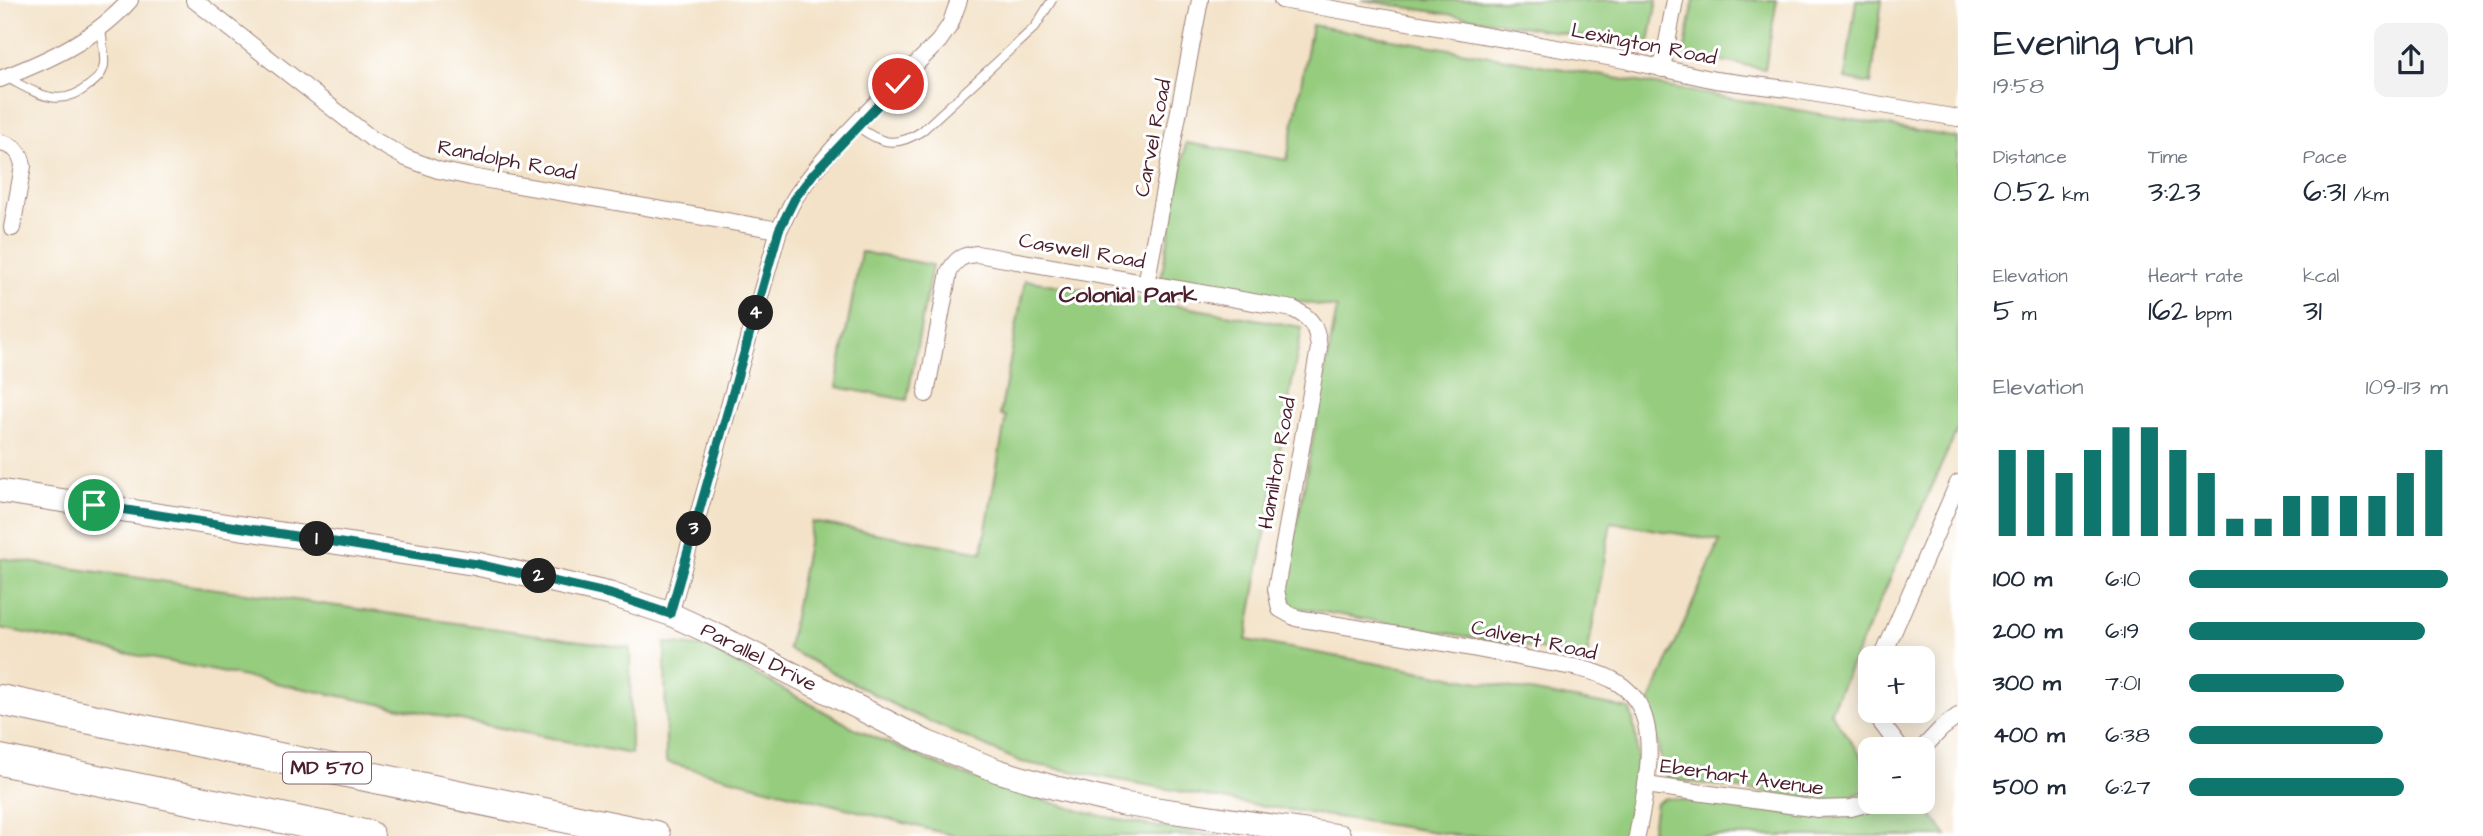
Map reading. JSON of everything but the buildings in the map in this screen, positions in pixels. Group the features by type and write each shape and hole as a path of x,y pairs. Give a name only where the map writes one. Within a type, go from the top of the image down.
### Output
{"highway":[{"name":"MD 570","path":"0,700 655,836"},
{"path":"0,760 369,836"}],"street":[{"path":"2,78 54,56 86,38 131,0"},
{"name":"Randolph Road","path":"194,0 372,139 406,158 438,170 471,177 779,230"},
{"path":"670,614 779,230 795,198 838,145 939,41 950,25 959,0"},
{"name":"Carvel Road","path":"1146,284 1200,0"},
{"name":"Lexington Road","path":"1282,0 1625,60 1715,80 1788,89 1958,118"},
{"path":"1662,69 1675,0"},
{"path":"0,143 17,149 23,166 12,228"},
{"name":"Caswell Road","path":"926,394 949,272 960,257 977,254 1293,309 1307,315 1315,325"},
{"name":"Hamilton Road","path":"1280,608 1276,589 1319,348 1315,325"},
{"path":"1887,646 1958,483"},
{"name":"Parallel Drive","path":"0,491 477,564 610,594 670,614 926,742 998,771 1123,804 1339,836"},
{"name":"Calvert Road","path":"1280,608 1296,618 1490,651 1591,671 1612,679 1636,700 1644,717 1648,755 1637,836"},
{"path":"1933,737 1958,716"},
{"path":"1881,723 1892,737"},
{"name":"Eberhart Avenue","path":"1646,785 1818,809 1843,809 1858,806"}],"lane":[{"path":"950,0 950,25"},
{"path":"857,126 883,141 897,142 916,135 1035,27 1052,0"},
{"path":"2,78 53,99 61,99 82,91 100,76 104,65 100,27"}],"green space":[{"path":"1362,0 1657,0 1648,47"},
{"path":"1694,0 1777,0 1765,69 1684,54"},
{"path":"1856,0 1882,0 1871,84 1845,79"},
{"path":"1312,25 1958,138 1958,428 1830,712 1858,752 1858,794 1847,798 1820,800 1668,779 1663,772 1650,701 1720,541 1611,522 1587,657 1282,605 1337,308 1161,278 1186,143 1287,160"},
{"path":"861,252 932,265 907,400 836,387"},
{"path":"1025,280 1302,327 1246,640 1630,709 1637,756 1633,799 1625,836 1463,836 1249,804 1021,762 904,710 788,649 812,522 982,552 1006,416 1000,415"},
{"path":"0,558 630,648 631,754 0,628"},
{"path":"665,643 707,648 860,731 948,769 1014,792 1088,813 1221,836 955,836 666,762"},
{"path":"1665,798 1827,818 1858,814 1931,814 1947,836 1651,836 1656,803"}],"district":[{"name":"Colonial Park","path":"1128,295"}],"route":[{"path":"94,505 477,564 610,594 670,614 779,230 795,198 814,173 898,84"}]}
